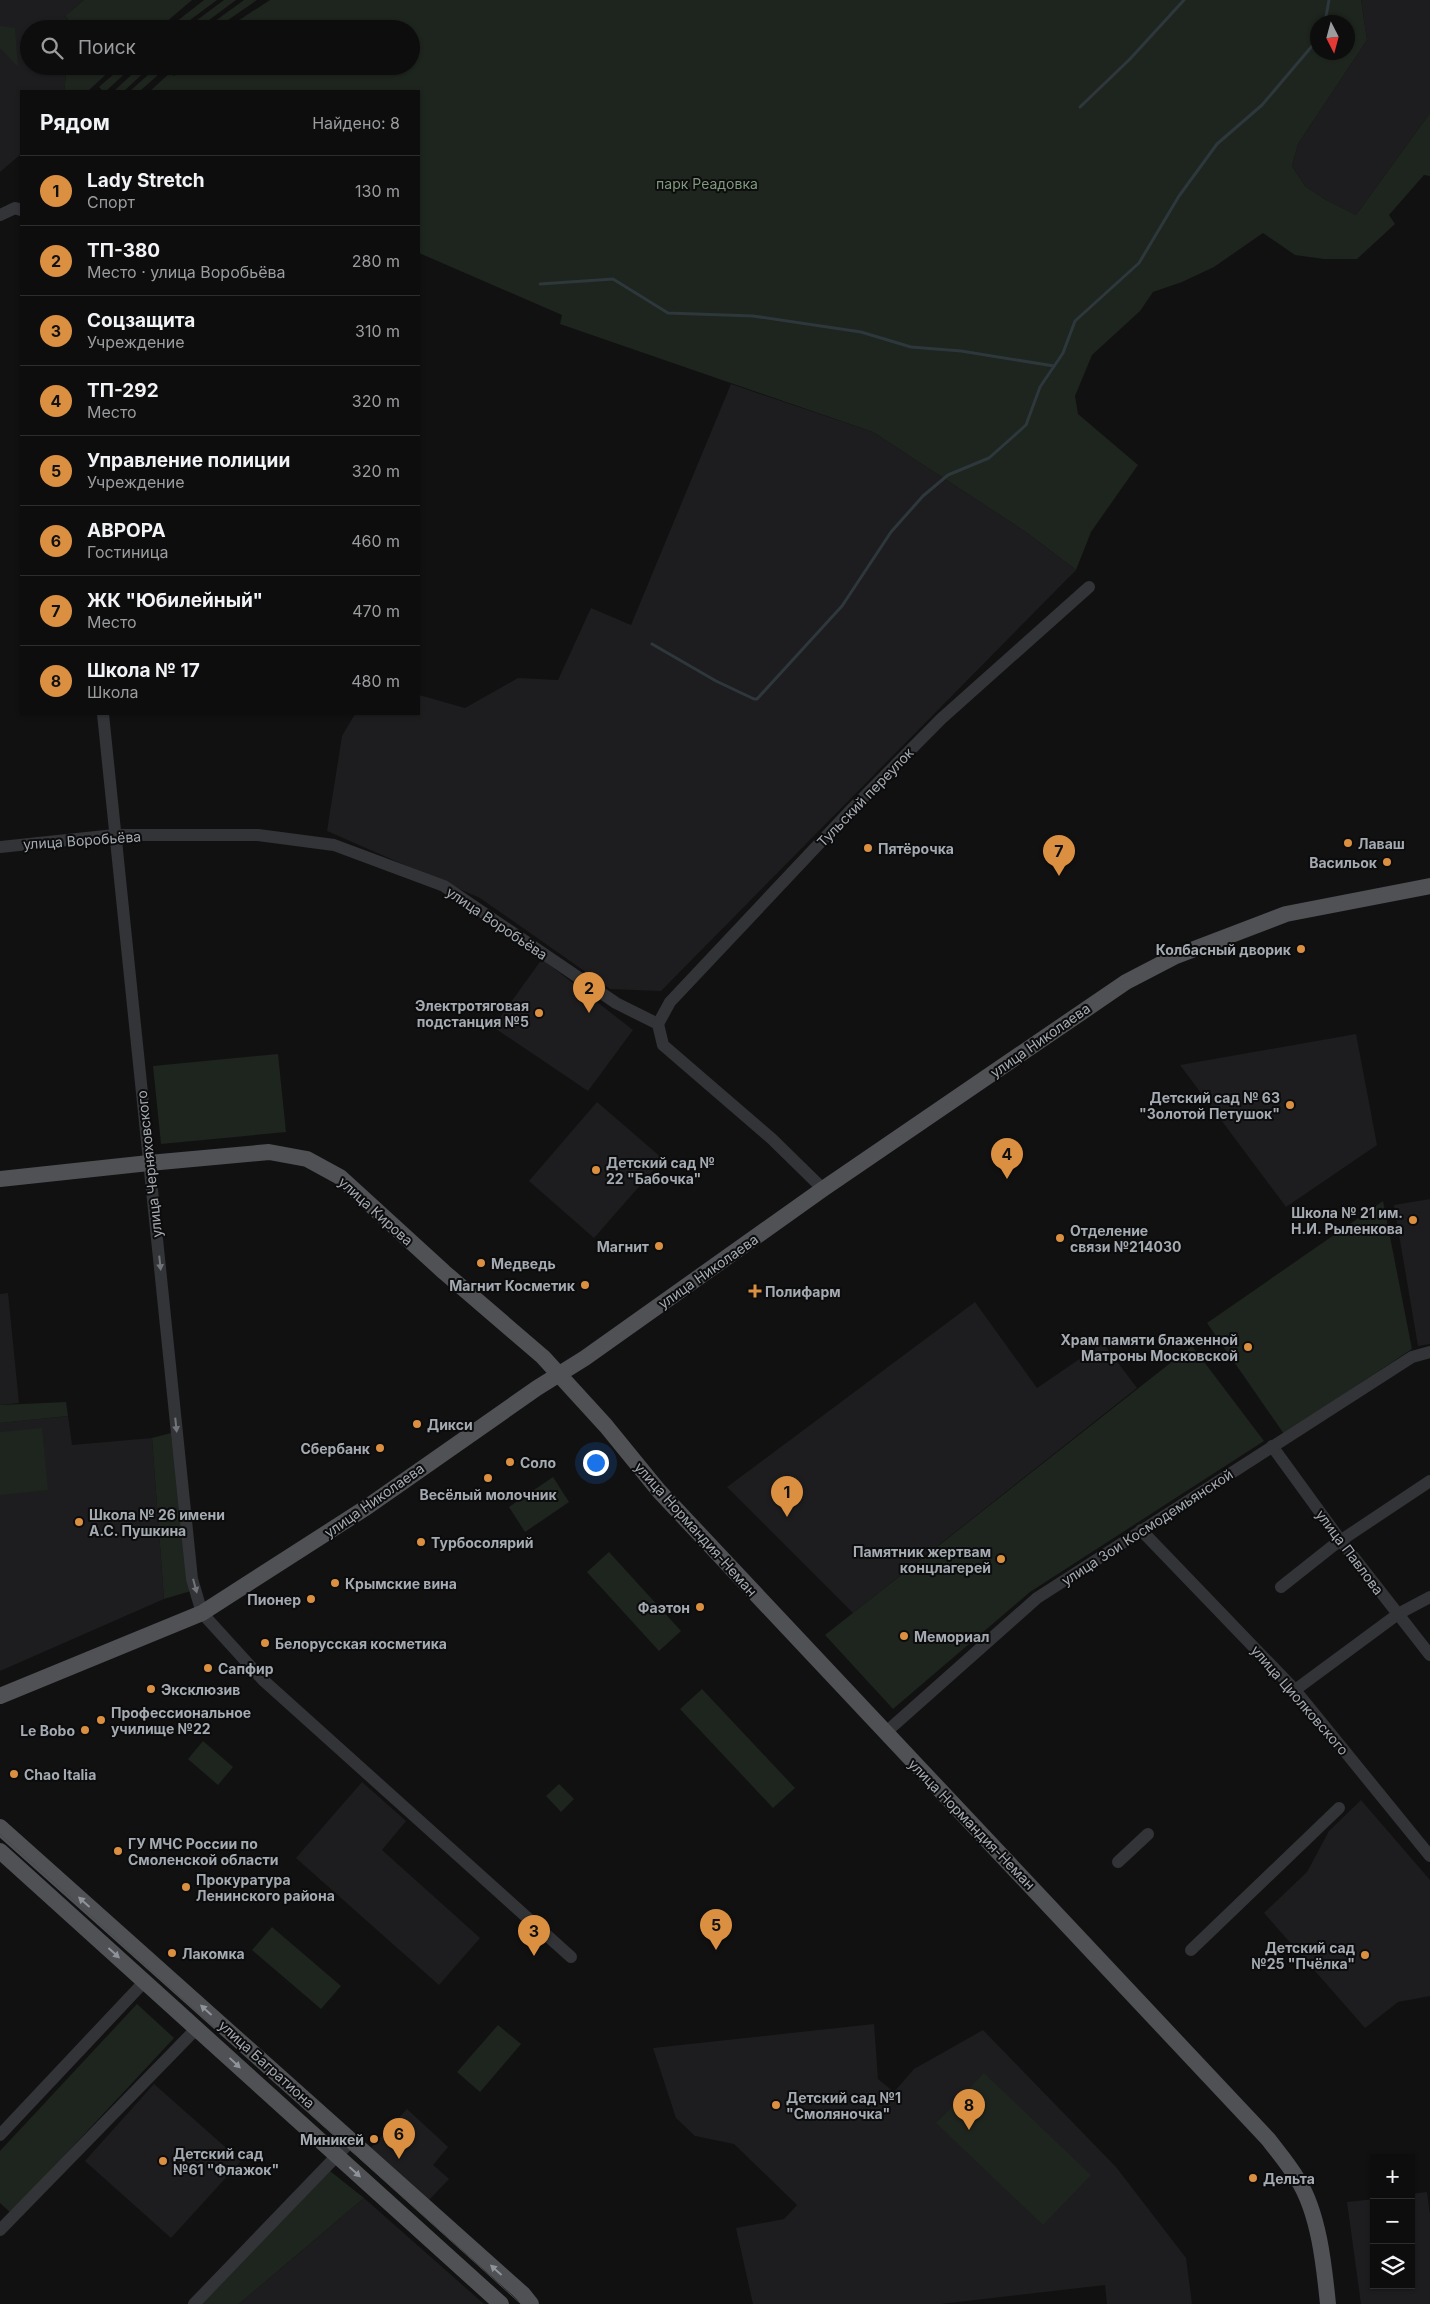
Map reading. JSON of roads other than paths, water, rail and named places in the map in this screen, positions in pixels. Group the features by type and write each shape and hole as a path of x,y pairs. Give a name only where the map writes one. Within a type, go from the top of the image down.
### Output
{"main road":[{"name":"улица Николаева","path":"0,1696 202,1613 368,1507 439,1455 585,1358 824,1189 1110,992 1176,956 1286,914 1430,886"},
{"name":"улица Кирова","path":"0,1180 269,1152 307,1159 340,1176 444,1272 543,1357 559,1374"},
{"name":"улица Нормандия-Неман","path":"559,1374 658,1491 1268,2138 1298,2180 1309,2204 1324,2263 1328,2304"},
{"name":"улица Багратиона","path":"0,1827 352,2140 523,2294 531,2304"},
{"name":"улица Багратиона","path":"0,1851 500,2304"}],"street":[{"path":"0,215 15,208 20,210"},
{"name":"Тульский переулок","path":"658,1024 670,1002 848,813 941,719 1089,587"},
{"name":"улица Черняховского","path":"103,715 192,1578 202,1613"},
{"name":"улица Воробьёва","path":"0,847 115,835 258,835 334,845 444,886 616,1002 658,1024"},
{"path":"658,1024 663,1045 772,1139 824,1189"},
{"name":"улица Зои Космодемьянской","path":"885,1733 1037,1598 1412,1357 1430,1352"},
{"name":"улица Павлова","path":"1272,1446 1341,1541 1430,1655"},
{"path":"1281,1587 1341,1541 1430,1481"},
{"name":"улица Циолковского","path":"1141,1530 1295,1690 1430,1856"},
{"path":"1295,1690 1398,1614 1430,1596"},
{"path":"202,1613 263,1680 571,1957"},
{"path":"1191,1950 1339,1808"},
{"path":"1118,1862 1148,1834"},
{"path":"0,2135 145,1981"},
{"path":"0,2230 197,2028"},
{"path":"194,2304 352,2140"}],"waterway":[{"path":"1080,107 1130,59 1184,0"},
{"path":"1326,15 1329,0"},
{"path":"652,644 716,681 757,699 842,606 891,532 923,496 948,475 989,458 1026,425 1040,387 1063,353 1075,321 1139,263 1179,196 1217,144 1262,105 1310,48"},
{"path":"540,284 613,279 668,313 753,316 861,332 911,347 961,351 1054,366"}],"tram line":[{"path":"0,1834 521,2304"}],"place":[{"name":"Лаваш","path":"1348,843"},
{"name":"Пятёрочка","path":"868,848"},
{"name":"Васильок","path":"1387,862"},
{"name":"ЖК \"Юбилейный\"","path":"1059,876"},
{"name":"Колбасный дворик","path":"1301,949"},
{"name":"Электротяговая подстанция №5","path":"539,1013"},
{"name":"ТП-380","path":"589,1013"},
{"name":"Детский сад № 63 \"Золотой Петушок\"","path":"1290,1105"},
{"name":"Детский сад № 22 \"Бабочка\"","path":"596,1170"},
{"name":"ТП-292","path":"1007,1179"},
{"name":"Школа № 21 им. Н.И. Рыленкова","path":"1413,1220"},
{"name":"Отделение связи №214030","path":"1060,1238"},
{"name":"Магнит","path":"659,1246"},
{"name":"Медведь","path":"481,1263"},
{"name":"Магнит Косметик","path":"585,1285"},
{"name":"Полифарм","path":"755,1291"},
{"name":"Храм памяти блаженной Матроны Московской","path":"1248,1347"},
{"name":"Дикси","path":"417,1424"},
{"name":"Сбербанк","path":"380,1448"},
{"name":"Соло","path":"510,1462"},
{"name":"Весёлый молочник","path":"488,1478"},
{"name":"Lady Stretch","path":"787,1517"},
{"name":"Школа № 26 имени А.С. Пушкина","path":"79,1522"},
{"name":"Турбосолярий","path":"421,1542"},
{"name":"Памятник жертвам концлагерей","path":"1001,1559"},
{"name":"Крымские вина","path":"335,1583"},
{"name":"Пионер","path":"311,1599"},
{"name":"Фаэтон","path":"700,1607"},
{"name":"Мемориал","path":"904,1636"},
{"name":"Белорусская косметика","path":"265,1643"},
{"name":"Сапфир","path":"208,1668"},
{"name":"Эксклюзив","path":"151,1689"},
{"name":"Профессиональное училище №22","path":"101,1720"},
{"name":"Le Bobo","path":"85,1730"},
{"name":"Chao Italia","path":"14,1774"},
{"name":"ГУ МЧС России по Смоленской области","path":"118,1851"},
{"name":"Прокуратура Ленинского района","path":"186,1887"},
{"name":"Управление полиции","path":"716,1950"},
{"name":"Лакомка","path":"172,1953"},
{"name":"Детский сад №25 \"Пчёлка\"","path":"1365,1955"},
{"name":"Соцзащита","path":"534,1956"},
{"name":"Детский сад №1 \"Смоляночка\"","path":"776,2105"},
{"name":"Школа № 17","path":"969,2130"},
{"name":"Миникей","path":"374,2139"},
{"name":"ABPOPA","path":"399,2159"},
{"name":"Детский сад №61 \"Флажок\"","path":"163,2161"},
{"name":"Дельта","path":"1253,2178"}],"park label":[{"name":"парк Реадовка","path":"707,183"}]}
